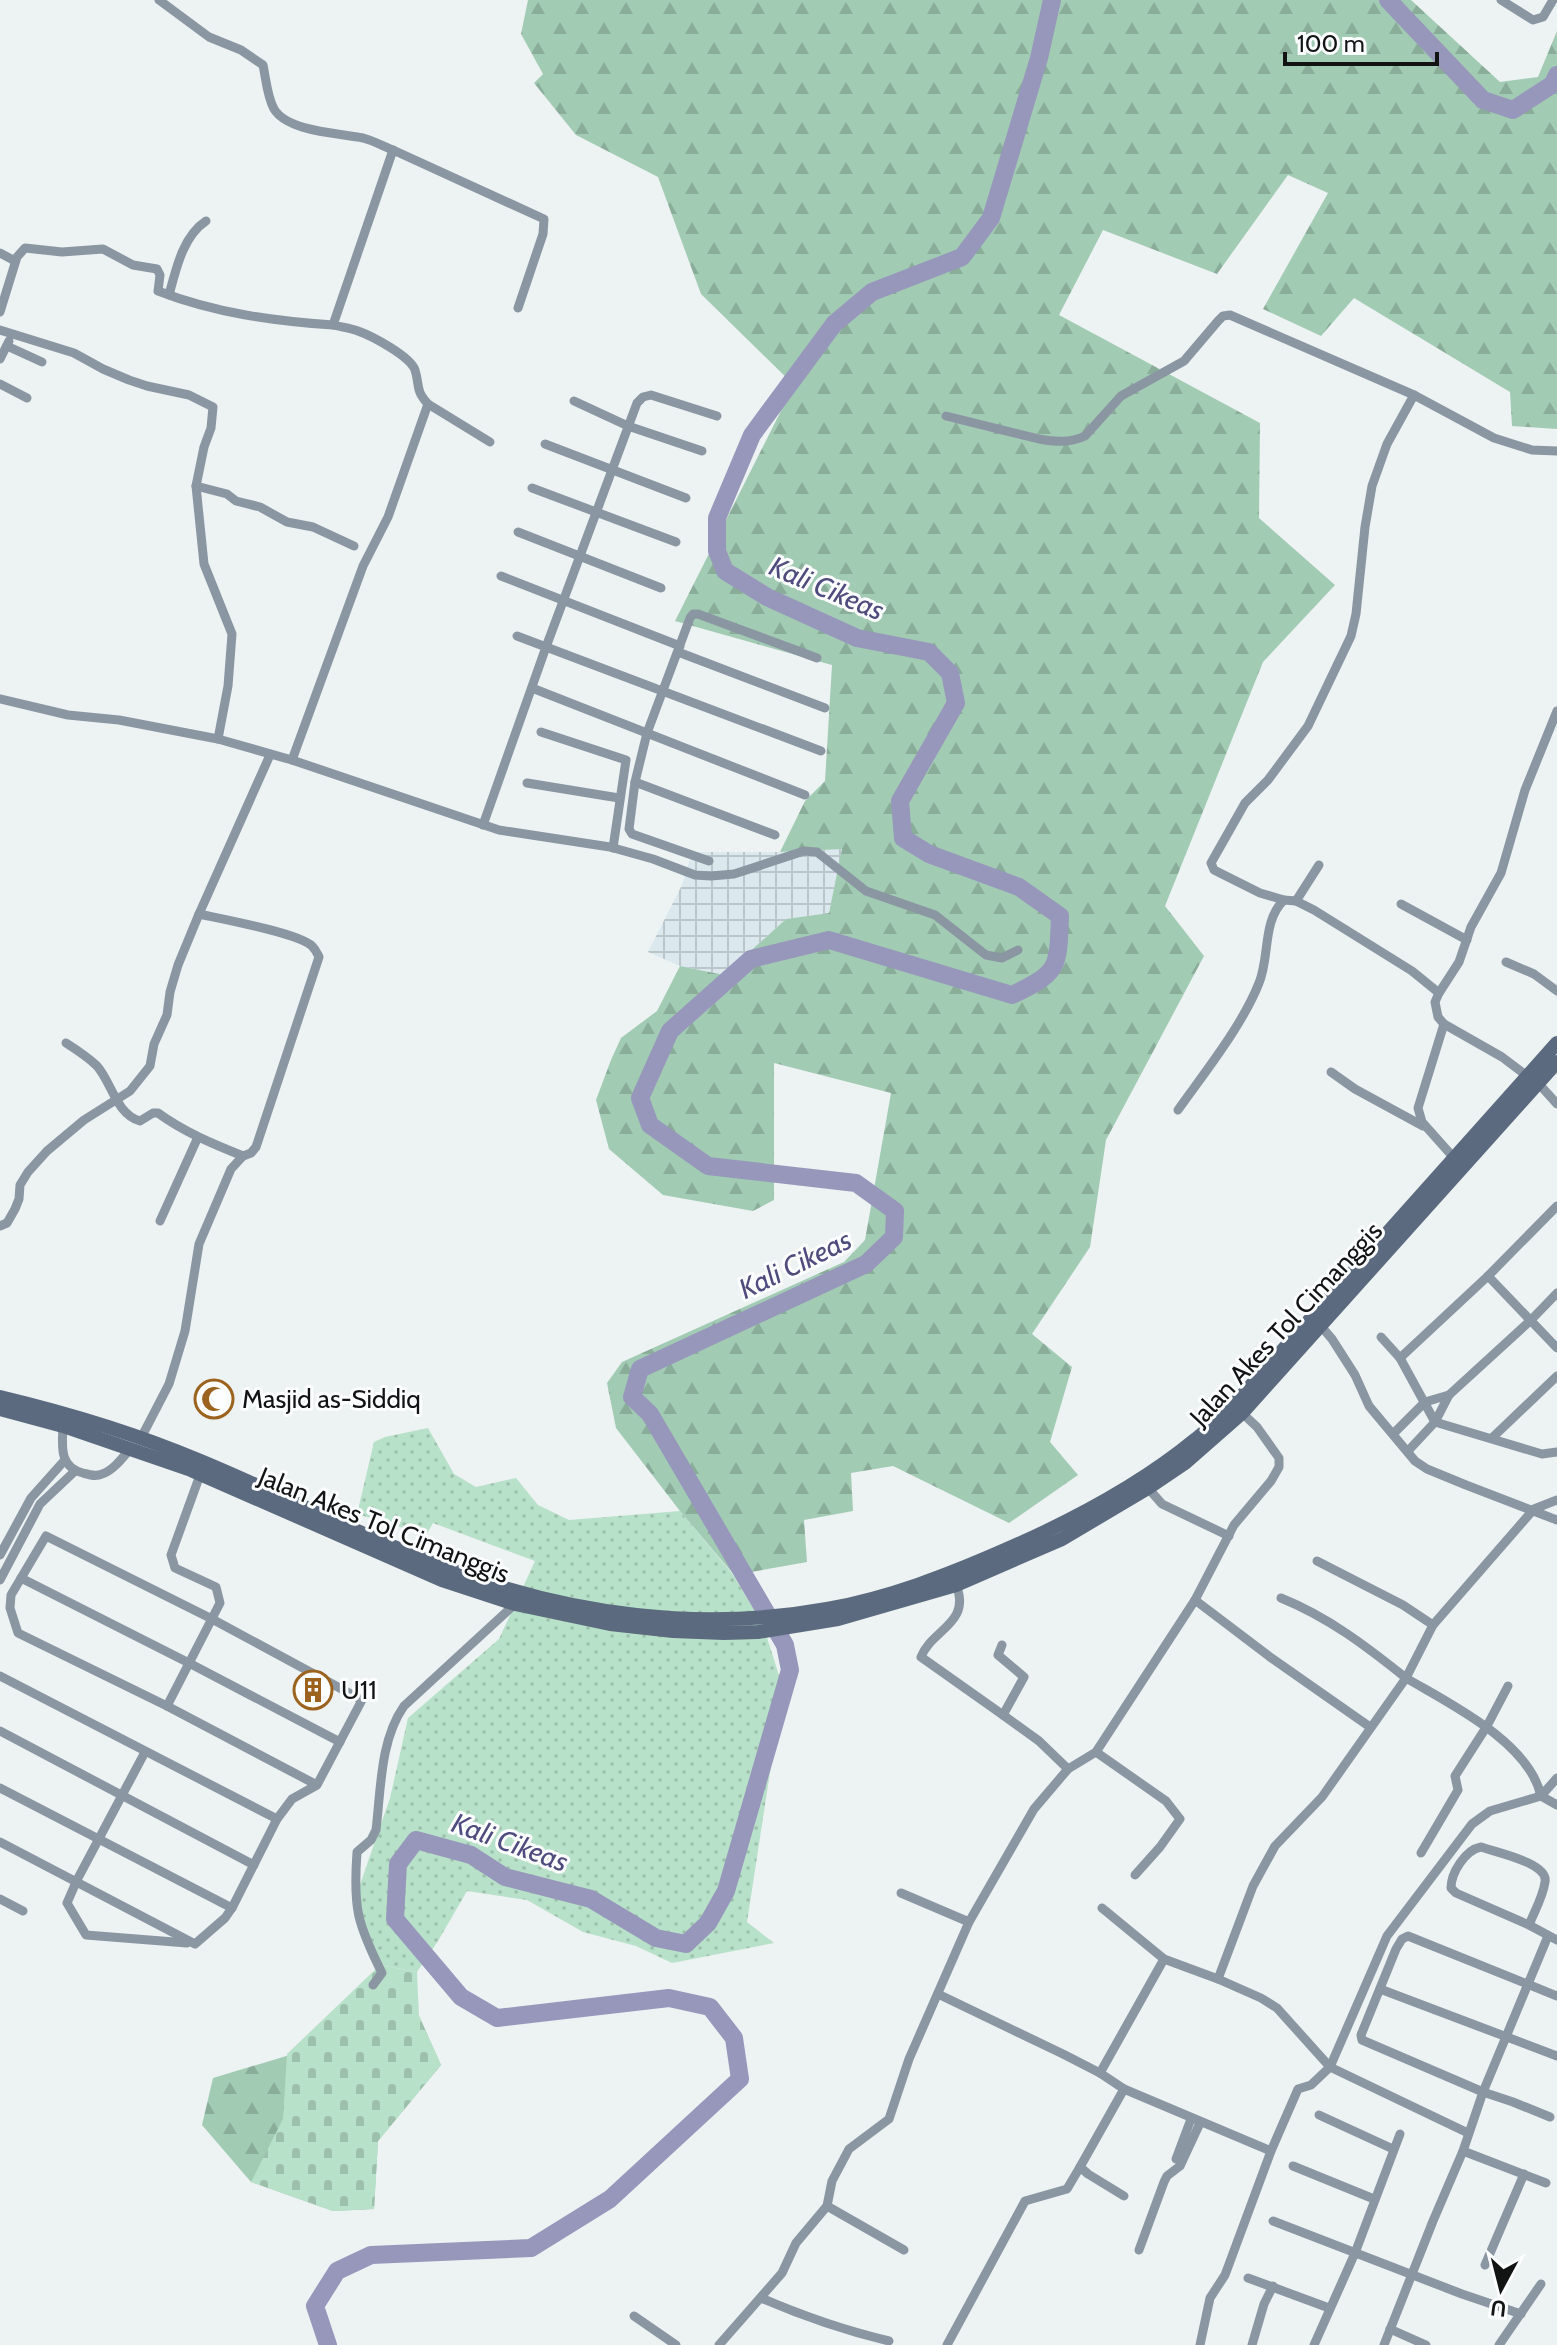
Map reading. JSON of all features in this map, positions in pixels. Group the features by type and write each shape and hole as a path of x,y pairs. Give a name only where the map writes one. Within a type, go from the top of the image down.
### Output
{"main road":[{"name":"Jalan Akes Tol Cimanggis","path":"196,1468 449,1570 514,1591 613,1612 713,1620 822,1616 871,1611 956,1585 1062,1539 1185,1463 1242,1413 1533,1080 1557,1043"},
{"name":"Jalan Akes Tol Cimanggis","path":"196,1468 442,1580 515,1604 610,1624 724,1633 758,1632 822,1616 953,1573 1139,1490 1240,1398 1454,1158 1533,1080 1557,1062"},
{"path":"0,1397 63,1412 196,1468"},
{"path":"0,1409 136,1443"}],"street":[{"path":"159,0 209,37 241,50 263,65 275,111 286,120 309,129 367,139 544,219 543,234 518,308"},
{"path":"1501,0 1533,20 1543,17 1553,0"},
{"path":"333,325 393,150"},
{"path":"169,295 191,235 206,221"},
{"path":"0,312 15,261 25,248 58,252 103,249 122,260 157,269 160,275 158,290 192,303 243,316 333,325 370,337 410,361 415,369 420,395 428,404 490,442"},
{"path":"0,253 15,261"},
{"path":"946,416 1039,439 1078,440 1121,396 1184,361 1218,321 1230,315 1414,395 1494,438 1532,450 1557,451"},
{"path":"0,330 74,353 129,380 189,395 213,407 211,428 196,486 204,564 232,634 228,686 218,739"},
{"path":"0,359 9,342 42,362"},
{"path":"0,384 27,398"},
{"path":"483,825 637,403 651,395 717,416"},
{"path":"1414,395 1387,444 1372,486 1351,636 1308,726 1268,780 1245,803 1211,863 1214,870 1260,893 1296,901 1332,920 1412,971 1439,993"},
{"path":"574,401 628,426 702,451"},
{"path":"292,760 363,566 388,517 428,404"},
{"path":"545,444 686,498"},
{"path":"196,486 227,494 236,501 260,507 287,522 313,527 354,546"},
{"path":"532,488 676,542"},
{"path":"518,532 661,588"},
{"path":"501,576 825,708"},
{"path":"709,861 630,833 635,782 647,733 690,618 698,614 817,658"},
{"path":"517,636 821,751"},
{"path":"532,688 805,795"},
{"path":"0,699 54,712 119,720 218,739 292,760 499,830 613,848 695,875 734,874 804,851 817,852 866,891 935,915 986,955 1002,958 1018,950"},
{"path":"1557,711 1525,790 1501,873 1471,927 1459,962 1439,993 1435,1007 1444,1024 1502,1057 1533,1080 1557,1104"},
{"path":"541,732 626,760 613,848"},
{"path":"0,1226 7,1223 15,1209 20,1185 28,1172 47,1151 84,1120 130,1091 150,1066 154,1044 167,1015 178,965 270,755"},
{"path":"635,782 775,835"},
{"path":"527,783 619,798"},
{"path":"1296,901 1319,865"},
{"path":"1178,1110 1224,1045 1254,994 1261,979 1272,919 1284,900"},
{"path":"1401,904 1467,940"},
{"path":"63,1426 64,1461 75,1471 102,1475 136,1443 169,1384 185,1331 199,1244 231,1169 256,1147 319,957 306,942 263,928 199,914"},
{"path":"1506,962 1534,974 1557,991"},
{"path":"1444,1024 1418,1108 1419,1118 1454,1158"},
{"path":"66,1043 99,1068 116,1101 137,1121 158,1113 198,1137 243,1156"},
{"path":"1331,1072 1355,1089 1426,1127"},
{"path":"160,1221 198,1137"},
{"path":"1400,1358 1557,1206"},
{"path":"1488,1276 1557,1348"},
{"path":"1408,1451 1435,1422 1449,1395 1557,1293"},
{"path":"1320,1325 1355,1375 1369,1406 1415,1461 1427,1469 1557,1520"},
{"path":"1381,1337 1400,1358 1435,1422 1542,1454 1557,1452"},
{"path":"1492,1438 1557,1376"},
{"path":"1393,1434 1425,1402 1449,1395"},
{"path":"719,2345 782,2273 796,2243 827,2206 832,2181 849,2149 893,2113 909,2059 969,1922 1034,1809 1068,1769 1096,1752 1195,1600 1234,1525 1279,1467 1279,1458 1257,1427 1242,1413"},
{"path":"0,1555 31,1498 64,1461"},
{"path":"167,1706 220,1603 216,1587 175,1568 171,1555 196,1468"},
{"path":"0,1580 40,1504 75,1471"},
{"path":"1139,1490 1229,1536"},
{"path":"1218,1979 1253,1886 1275,1846 1322,1797 1406,1678 1433,1625 1534,1509 1557,1500"},
{"path":"145,1752 67,1903 86,1935 195,1944 232,1908 277,1819 292,1799 317,1785 362,1700 212,1619 46,1536 11,1595 10,1608 18,1633 167,1706 317,1785"},
{"path":"1317,1561 1403,1605 1433,1625"},
{"path":"21,1578 340,1742"},
{"path":"956,1585 961,1596 959,1609 922,1651 921,1657 1039,1741 1068,1769"},
{"path":"1281,1598 1324,1618 1364,1644 1406,1678 1487,1726 1507,1743 1538,1781 1541,1796 1557,1805"},
{"path":"1195,1600 1370,1727"},
{"path":"373,1985 382,1973 364,1937 357,1915 354,1888 357,1852 371,1840 376,1830 391,1729 404,1706 515,1604"},
{"path":"0,1622 14,1621"},
{"path":"1002,1645 998,1655 1024,1677 1003,1715"},
{"path":"0,1676 277,1819"},
{"path":"1421,1853 1458,1790 1455,1776 1508,1686"},
{"path":"0,1731 254,1865"},
{"path":"1096,1752 1166,1801 1180,1819 1135,1875"},
{"path":"1200,2345 1210,2298 1225,2275 1271,2151 1298,2089 1311,2085 1330,2067 1387,1936 1472,1824 1490,1811 1541,1796 1557,1778"},
{"path":"0,1788 232,1908"},
{"path":"0,1842 195,1944"},
{"path":"1384,2345 1463,2151 1483,2092 1529,1985 1553,1938 1451,1888 1451,1880 1473,1848 1481,1847 1535,1865 1543,1872 1545,1882 1529,1925"},
{"path":"901,1893 969,1922"},
{"path":"0,1899 23,1911"},
{"path":"1102,1908 1164,1959 1218,1979 1277,2008 1330,2067 1468,2133"},
{"path":"1550,2117 1362,2040 1364,2024 1396,1949 1408,1936 1557,1996"},
{"path":"1100,2073 1164,1959"},
{"path":"1380,1989 1557,2056"},
{"path":"938,1994 1100,2073 1124,2089 1271,2151"},
{"path":"947,2345 1025,2201 1067,2189 1124,2089"},
{"path":"1319,2115 1393,2149"},
{"path":"1176,2159 1196,2121"},
{"path":"1139,2250 1164,2182 1180,2166 1196,2121"},
{"path":"1314,2345 1355,2253 1400,2134"},
{"path":"1463,2151 1546,2183"},
{"path":"1293,2166 1374,2199"},
{"path":"1080,2167 1124,2196"},
{"path":"1485,2265 1524,2174"},
{"path":"827,2206 904,2250"},
{"path":"1273,2221 1521,2314"},
{"path":"1248,2278 1329,2308"},
{"path":"1499,2345 1541,2284"},
{"path":"1252,2345 1264,2304 1273,2286"},
{"path":"761,2298 814,2321 889,2341"},
{"path":"634,2316 676,2345"},
{"path":"1390,2329 1426,2345"}],"shaded area":[{"path":"843,848 829,913 786,919 724,975 680,966 648,952 682,885 692,852"}],"green space":[{"path":"528,0 1411,0 1500,82 1538,77 1557,31 1557,429 1512,426 1510,392 1354,298 1321,336 1263,309 1328,193 1288,175 1217,274 1103,230 1059,315 1260,423 1259,518 1335,585 1263,662 1165,906 1204,956 1106,1140 1090,1247 1032,1334 1072,1367 1050,1442 1078,1475 1009,1523 893,1466 851,1473 853,1511 804,1520 807,1562 734,1575 616,1428 607,1383 622,1362 844,1262 865,1240 891,1093 774,1063 774,1200 753,1211 663,1195 609,1149 596,1100 611,1060 621,1038 657,1011 680,966 724,975 786,919 829,913 842,849 780,852 805,801 825,781 832,665 675,621 794,385 701,294 658,177 576,135 534,83 543,74 521,34"},
{"path":"428,1428 454,1474 476,1487 516,1478 538,1505 569,1520 680,1511 734,1576 763,1625 783,1688 747,1922 774,1943 672,1963 636,1946 583,1932 527,1900 467,1891 417,1972 380,1965 354,1902 390,1798 408,1718 499,1639 535,1561 433,1523 426,1535 357,1514 374,1442"},
{"path":"380,1965 417,1972 419,2016 441,2065 378,2141 374,2209 333,2211 251,2182 283,2119 287,2054"},
{"path":"419,2016 441,2065 378,2141 374,2209 333,2211 251,2182 202,2125 213,2078"}],"waterway":[{"name":"Kali Cikeas","path":"328,2345 315,2306 337,2271 371,2255 531,2248 610,2199 740,2079 734,2038 710,2007 669,1998 497,2018 461,1997 395,1919 398,1864 416,1840 471,1855 505,1877 591,1899 656,1938 686,1944 708,1923 726,1891 790,1670 785,1645 650,1414 632,1397 640,1369 866,1264 894,1237 895,1211 856,1183 708,1166 650,1125 640,1098 670,1031 751,959 829,940 1012,995 1048,974 1057,958 1060,916 1019,887 929,854 903,838 900,801 956,703 950,673 929,652 857,638 767,597 725,571 717,551 717,518 752,435 834,324 872,292 962,257 991,218 1039,58 1052,0"},
{"name":"Kali Cikeas","path":"1388,0 1483,100 1513,110 1553,84 1557,75"}],"place":[{"name":"Masjid as-Siddiq","path":"214,1399"},
{"name":"U11","path":"313,1690"}]}
